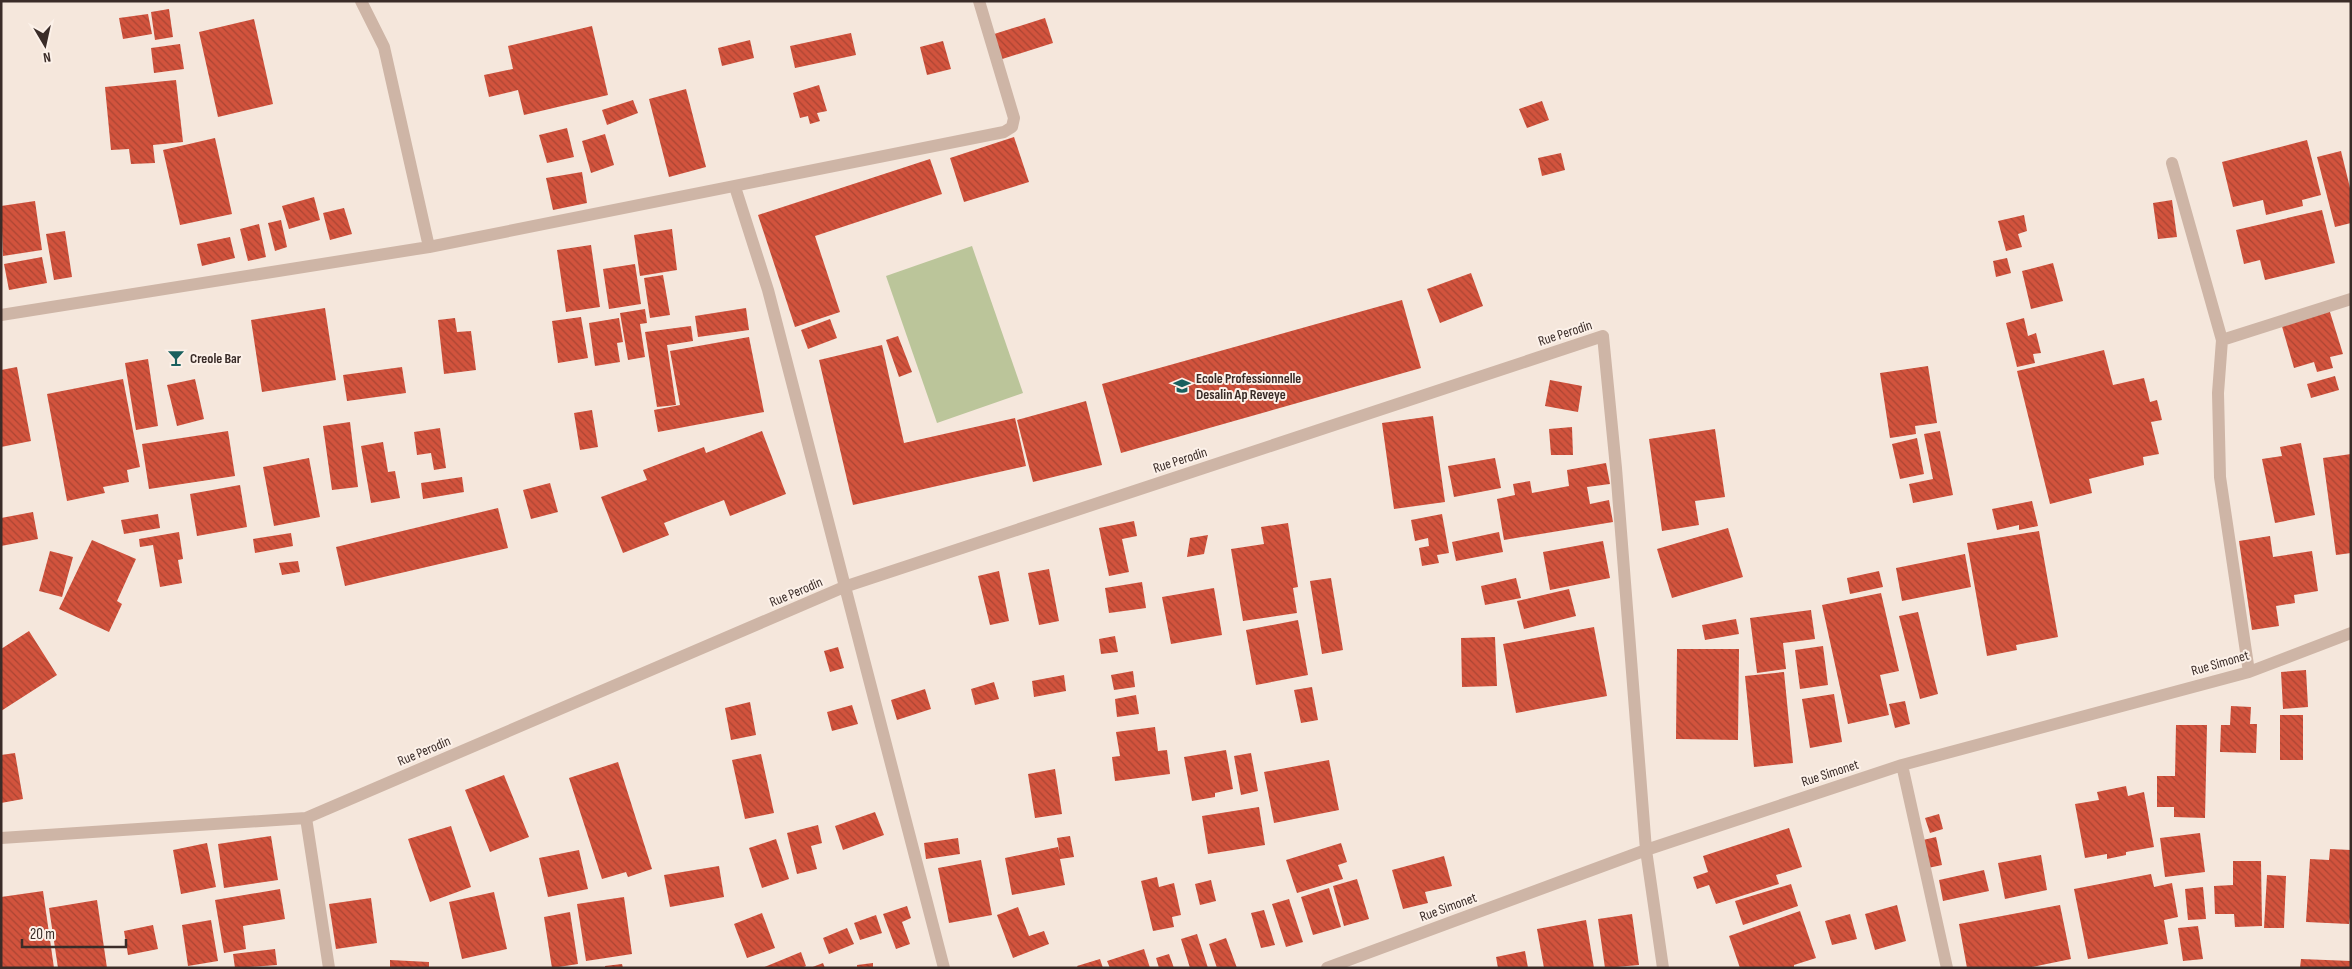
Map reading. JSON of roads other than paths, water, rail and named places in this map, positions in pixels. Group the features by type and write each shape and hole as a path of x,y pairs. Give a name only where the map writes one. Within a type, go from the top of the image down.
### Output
{"street":[{"path":"361,1 384,46 429,246"},
{"path":"1,315 429,246 1004,132 1012,127 1014,118 979,1"},
{"path":"2172,162 2222,340 2218,393 2220,477 2249,672"},
{"path":"734,187 768,290 944,968"},
{"path":"2222,340 2351,299"},
{"name":"Rue Perodin","path":"1,838 306,818 844,587 1603,336 1616,468 1646,850"},
{"name":"Rue Simonet","path":"1327,968 1646,850 1902,765 2249,672 2351,633"},
{"path":"1902,765 1947,968"},
{"path":"306,818 329,968"},
{"path":"1646,850 1663,968"}],"place":[{"name":"Creole Bar","path":"176,358"},
{"name":"Ecole Professionnelle Desalin Ap Reveye","path":"1182,386"}]}
